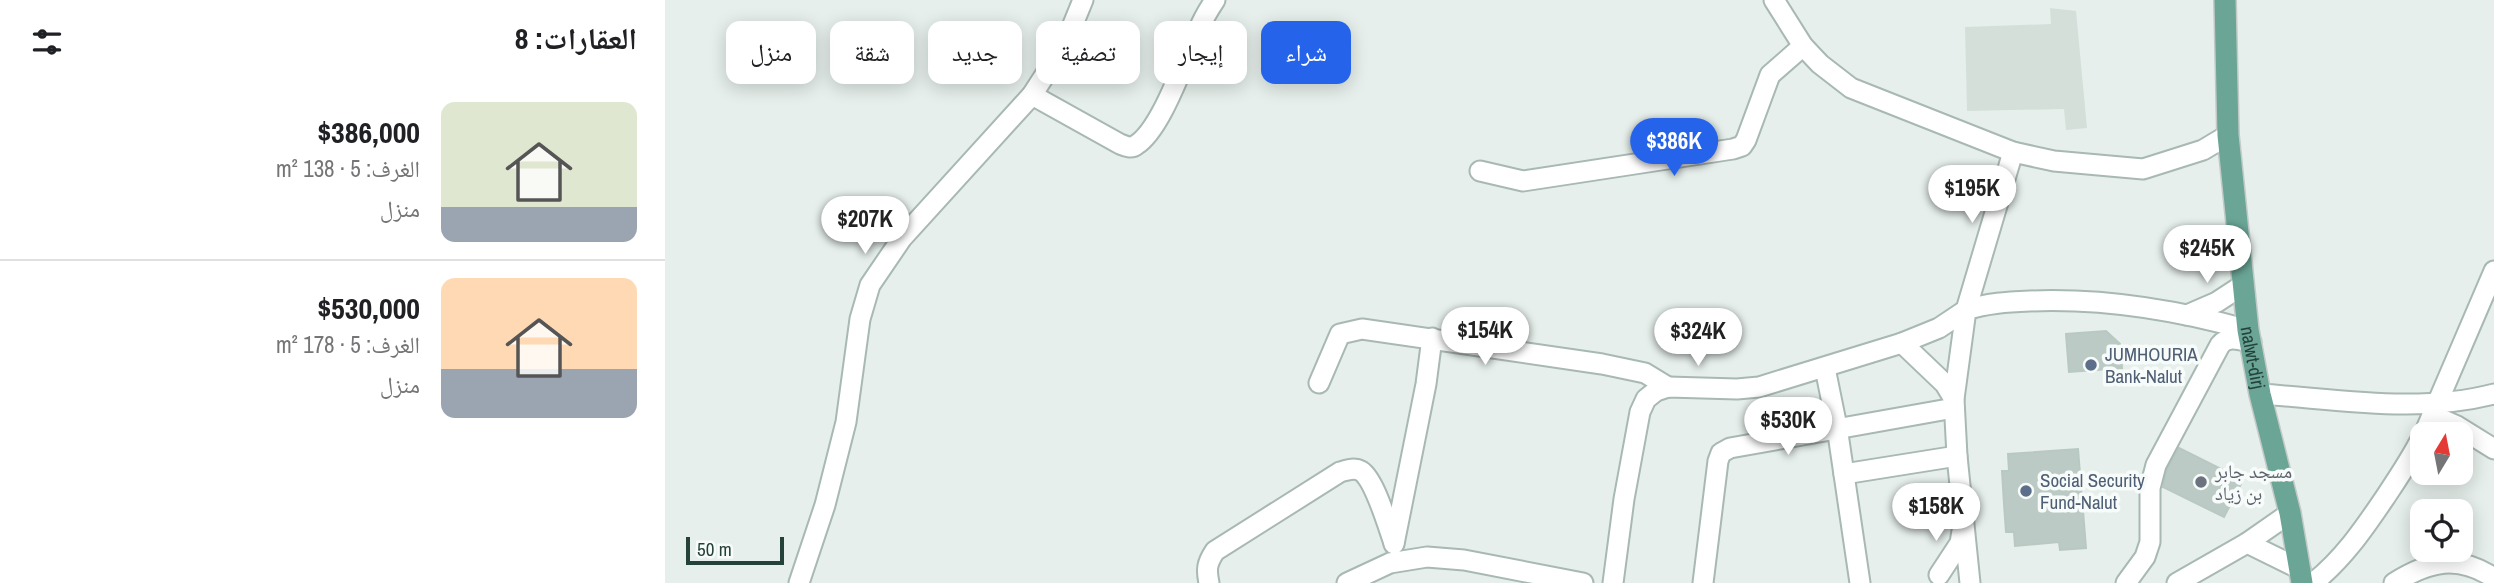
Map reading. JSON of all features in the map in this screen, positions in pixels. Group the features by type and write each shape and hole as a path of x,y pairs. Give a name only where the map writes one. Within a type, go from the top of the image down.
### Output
{"main road":[{"name":"nalwt-dirj","path":"2225,0 2228,135 2250,336 2260,394 2305,578"}],"street":[{"path":"799,583 825,505 846,422 860,319 870,285 902,238 1031,95 1049,71 1065,44 1083,0"},
{"path":"1031,95 1120,144 1129,147 1136,145 1156,122 1215,0"},
{"path":"1774,0 1803,46 1820,64 1851,88 2014,152 2054,161 2143,169 2203,150 2228,135"},
{"path":"1480,171 1523,181 1742,146 1770,75 1803,46"},
{"path":"1933,579 1967,578 1954,403 1966,310 2014,152"},
{"path":"2429,422 2494,271"},
{"path":"2187,315 2217,302 2243,285"},
{"path":"1613,583 1624,499 1640,412 1646,399 1656,391 1668,387 1759,387 1902,343 1939,328 1966,310 1983,304 2050,300 2125,304 2187,315 2250,336"},
{"path":"1319,383 1340,334 1362,329 1633,369 1668,387"},
{"path":"2126,583 2148,551 2152,475 2168,441 2224,340 2250,336"},
{"path":"1390,562 1426,384 1432,338"},
{"path":"1902,343 1945,384 1954,403"},
{"path":"1825,368 1837,427 1860,583"},
{"path":"2260,394 2405,404 2435,409 2494,394"},
{"path":"1703,583 1721,453 1730,448 1954,403"},
{"path":"2435,409 2494,449"},
{"path":"1844,474 1957,456"},
{"path":"2247,543 2305,578 2332,568 2354,543 2410,460"},
{"path":"1209,583 1206,570 1215,551 1340,472 1351,469 1360,470 1369,479 1395,543"},
{"path":"2177,583 2247,543 2290,513"},
{"path":"1933,579 1960,543 1964,523"},
{"path":"1347,583 1390,562 1427,557 1496,575 1583,583"},
{"path":"2394,583 2409,573 2439,563 2459,562 2477,567 2494,578"}],"shaded area":[{"path":"2050,8 2076,11 2087,128 2066,130 2064,109 1967,111 1965,27 2051,24"}],"building":[{"path":"2106,331 2120,344 2122,368 2069,372 2066,334"},
{"name":"مسجد جابر بن زياد","path":"2179,448 2243,480 2224,517 2163,487 2167,469"},
{"path":"2078,449 2086,548 2060,550 2059,542 2015,546 2014,532 2006,532 2002,471 2009,471 2008,454"}],"place":[{"name":"JUMHOURIA Bank-Nalut","path":"2091,365"},
{"name":"مسجد جابر بن زياد","path":"2201,482"},
{"name":"Social Security Fund-Nalut","path":"2026,491"}]}
